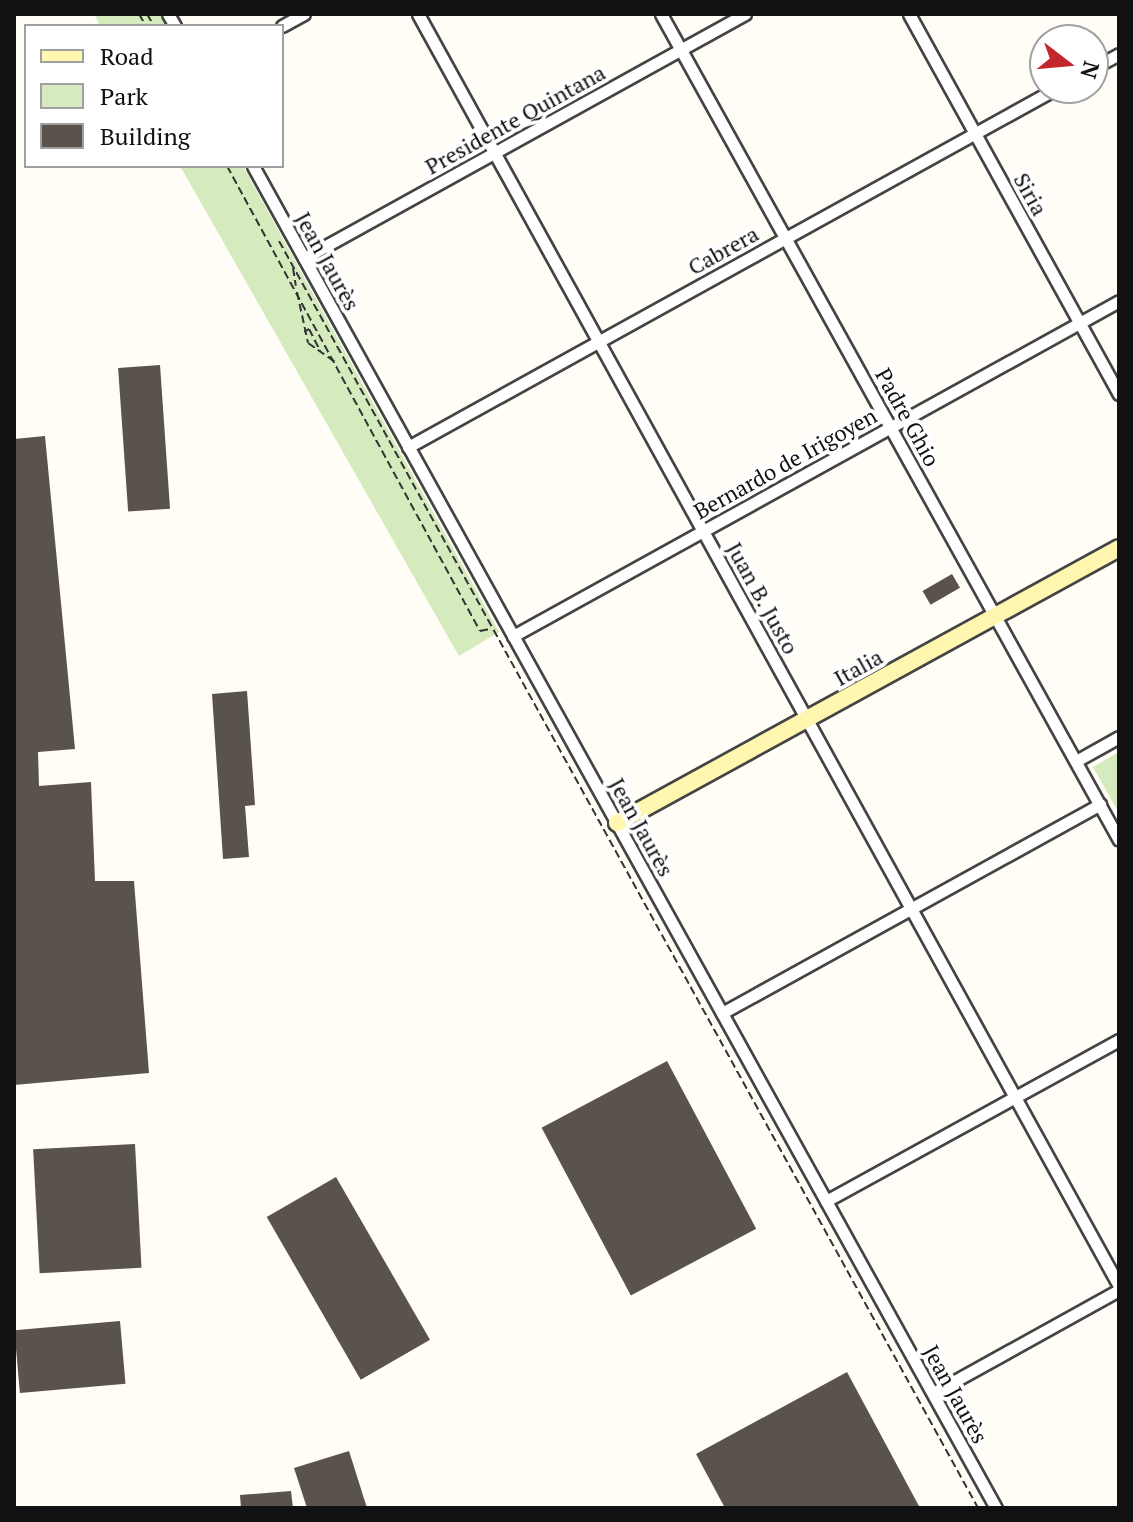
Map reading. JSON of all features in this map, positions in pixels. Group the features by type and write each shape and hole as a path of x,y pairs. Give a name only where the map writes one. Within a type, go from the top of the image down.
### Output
{"street":[{"path":"284,25 304,14"},
{"name":"Juan B. Justo","path":"418,14 1119,1288"},
{"name":"Padre Ghio","path":"661,14 1119,840"},
{"name":"Presidente Quintana","path":"304,258 745,14"},
{"name":"Siria","path":"909,14 1119,394"},
{"name":"Cabrera","path":"408,447 1029,104"},
{"name":"Jean Jaurès","path":"254,168 996,1508"},
{"name":"Bernardo de Irigoyen","path":"513,636 1119,301"},
{"name":"Italia","path":"617,823 1119,548"},
{"path":"1076,761 1119,737"},
{"path":"722,1013 1100,804"},
{"path":"826,1201 1119,1040"},
{"path":"933,1393 1119,1288"}],"path":[{"path":"228,168 338,364 480,631 507,625"},
{"path":"272,229 978,1508"},
{"path":"293,267 304,333 321,352 351,372"},
{"path":"304,333 309,329 321,352"}],"green space":[{"path":"94,14 160,14 165,24 99,24"},
{"path":"181,168 244,168 499,632 459,656"},
{"path":"1119,752 1119,806 1116,808 1093,767"}],"building":[{"path":"160,365 170,509 128,512 118,368"},
{"path":"45,436 75,749 38,752 39,786 91,782 95,881 134,881 149,1073 14,1085 14,439"},
{"path":"952,574 960,588 931,605 923,591"},
{"path":"247,691 255,805 245,806 249,857 223,859 212,694"},
{"path":"667,1061 756,1229 631,1295 542,1128"},
{"path":"135,1144 141,1268 40,1273 33,1149"},
{"path":"336,1177 430,1340 361,1380 267,1217"},
{"path":"120,1321 125,1384 20,1393 14,1330"},
{"path":"847,1372 920,1508 725,1508 696,1454"},
{"path":"349,1451 367,1508 307,1508 294,1468"},
{"path":"291,1491 293,1508 241,1508 240,1495"}]}
